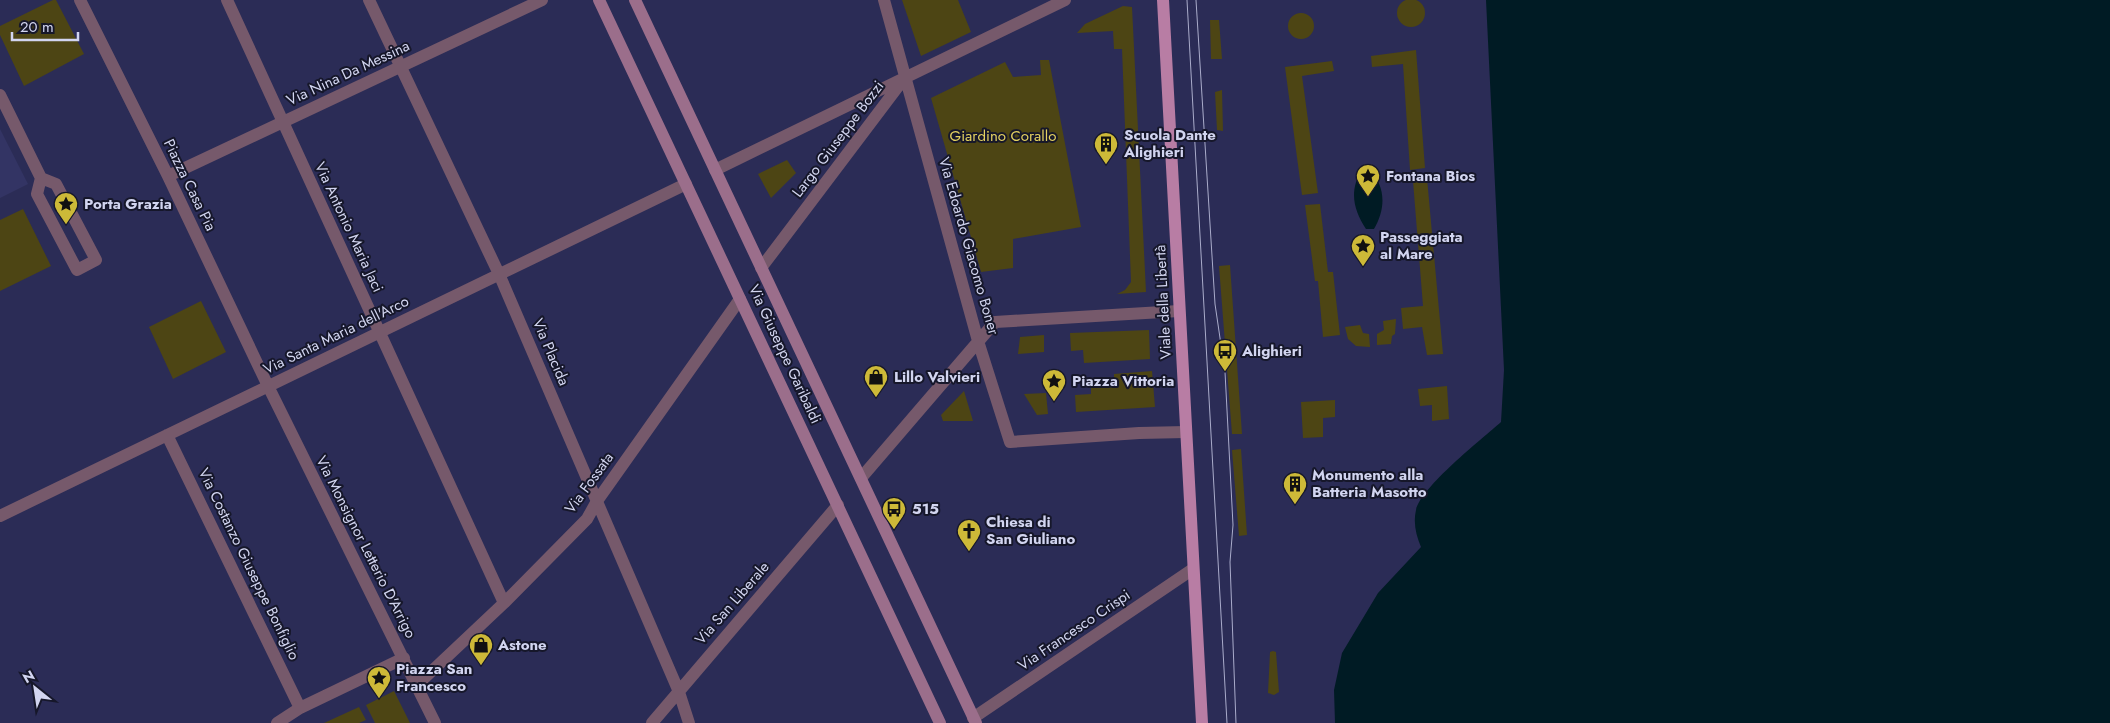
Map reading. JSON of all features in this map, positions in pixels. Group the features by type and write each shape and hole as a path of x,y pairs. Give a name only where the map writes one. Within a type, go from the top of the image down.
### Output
{"main road":[{"name":"Via Giuseppe Garibaldi","path":"599,0 940,723"},
{"name":"Via Giuseppe Garibaldi","path":"635,0 974,720"},
{"name":"Viale della Libertà","path":"1163,0 1202,723"}],"street":[{"name":"Piazza Casa Pia","path":"80,0 168,176 268,386"},
{"name":"Via Antonio Maria Jaci","path":"227,0 504,603"},
{"name":"Via Placida","path":"369,0 500,274 678,692 689,723"},
{"name":"Via Nina Da Messina","path":"168,176 542,0"},
{"name":"Via Edoardo Giacomo Boner","path":"884,0 978,341 1010,442 1140,433 1186,432"},
{"path":"905,78 1065,0"},
{"name":"Largo Giuseppe Bozzi","path":"715,170 905,78"},
{"name":"Largo Giuseppe Bozzi","path":"761,268 905,78"},
{"path":"0,95 41,178 37,194 77,270 96,260 56,184 41,178"},
{"name":"Via Santa Maria dell'Arco","path":"0,516 686,184"},
{"name":"Via Fossata","path":"417,685 504,603 587,519 597,501 740,299"},
{"path":"861,478 995,322 1180,311"},
{"name":"Via Monsignor Letterio D'Arrigo","path":"268,386 435,723"},
{"name":"Via Costanzo Giuseppe Bonfiglio","path":"168,435 300,708"},
{"name":"Via San Liberale","path":"652,723 838,505"},
{"name":"Via Francesco Crispi","path":"974,720 1193,569"},
{"path":"277,723 300,708 404,658"}],"shaded area":[{"path":"0,129 28,184 0,198"}],"green space":[{"path":"1411,-1 1421,3 1425,13 1421,23 1411,27 1401,23 1397,13 1401,3"},
{"path":"56,0 84,54 24,86 0,35 0,26"},
{"path":"902,0 958,0 971,32 921,56"},
{"path":"1123,6 1132,7 1146,292 1117,294 1125,290 1131,282 1122,49 1114,49 1113,31 1077,33 1085,24"},
{"path":"1301,13 1310,17 1314,26 1310,35 1301,39 1292,35 1288,26 1292,17"},
{"path":"1210,20 1219,20 1222,59 1211,59"},
{"path":"1416,50 1425,168 1410,170 1403,64 1372,67 1371,56"},
{"name":"Giardino Corallo","path":"1040,60 1049,60 1081,227 1013,239 1013,268 981,272 931,98 1005,62 1013,77 1041,75"},
{"path":"1332,61 1334,71 1302,76 1318,193 1302,195 1285,67"},
{"path":"1222,90 1223,131 1217,130 1215,92"},
{"path":"787,160 796,173 771,198 758,174"},
{"path":"1427,178 1443,354 1427,355 1422,327 1403,329 1401,308 1423,306 1413,181"},
{"path":"1320,204 1328,272 1333,272 1340,335 1323,337 1318,281 1315,281 1305,205"},
{"path":"23,209 51,266 0,291 0,220"},
{"path":"1230,265 1242,434 1232,434 1219,266"},
{"path":"201,301 226,352 173,379 149,327"},
{"path":"1396,319 1395,334 1392,336 1391,344 1377,345 1377,334 1384,330 1383,321"},
{"path":"1360,325 1363,333 1369,334 1370,347 1356,346 1348,339 1345,327"},
{"path":"1149,330 1150,359 1084,363 1083,350 1071,351 1070,333"},
{"path":"1044,335 1044,352 1018,354 1020,337"},
{"path":"1152,371 1155,407 1076,412 1075,395 1091,394 1091,383 1114,382 1114,374"},
{"path":"1447,386 1449,419 1432,421 1432,405 1420,406 1418,389"},
{"path":"964,391 973,421 943,421 941,415"},
{"path":"1046,393 1048,414 1037,415 1024,394"},
{"path":"1335,400 1335,417 1323,418 1323,437 1303,438 1301,402"},
{"path":"1241,449 1247,535 1239,536 1232,450"},
{"path":"1270,652 1276,652 1279,692 1274,695 1268,693"},
{"path":"394,691 410,723 375,723 366,705"},
{"path":"359,707 366,720 359,723 324,723"}],"water":[{"path":"1486,0 2110,0 2110,723 1335,723 1334,690 1342,653 1378,593 1421,547 1415,524 1416,510 1420,500 1453,464 1501,422 1504,370"},
{"name":"Fontana Bios","path":"1369,168 1379,183 1382,198 1381,213 1374,229 1366,229 1358,214 1354,200 1355,185 1358,177 1362,169"}],"tram line":[{"path":"1187,0 1227,723"},
{"path":"1196,0 1215,304 1225,372 1233,525 1230,562 1236,723"}],"place":[{"name":"Scuola Dante Alighieri","path":"1106,165"},
{"name":"Fontana Bios","path":"1368,197"},
{"name":"Porta Grazia","path":"66,225"},
{"name":"Passeggiata al Mare","path":"1363,267"},
{"name":"Alighieri","path":"1225,372"},
{"name":"Lillo Valvieri","path":"876,398"},
{"name":"Piazza Vittoria","path":"1054,402"},
{"name":"Monumento alla Batteria Masotto","path":"1295,505"},
{"name":"515","path":"894,530"},
{"name":"Chiesa di San Giuliano","path":"969,552"},
{"name":"Astone","path":"481,666"},
{"name":"Piazza San Francesco","path":"379,699"}]}
